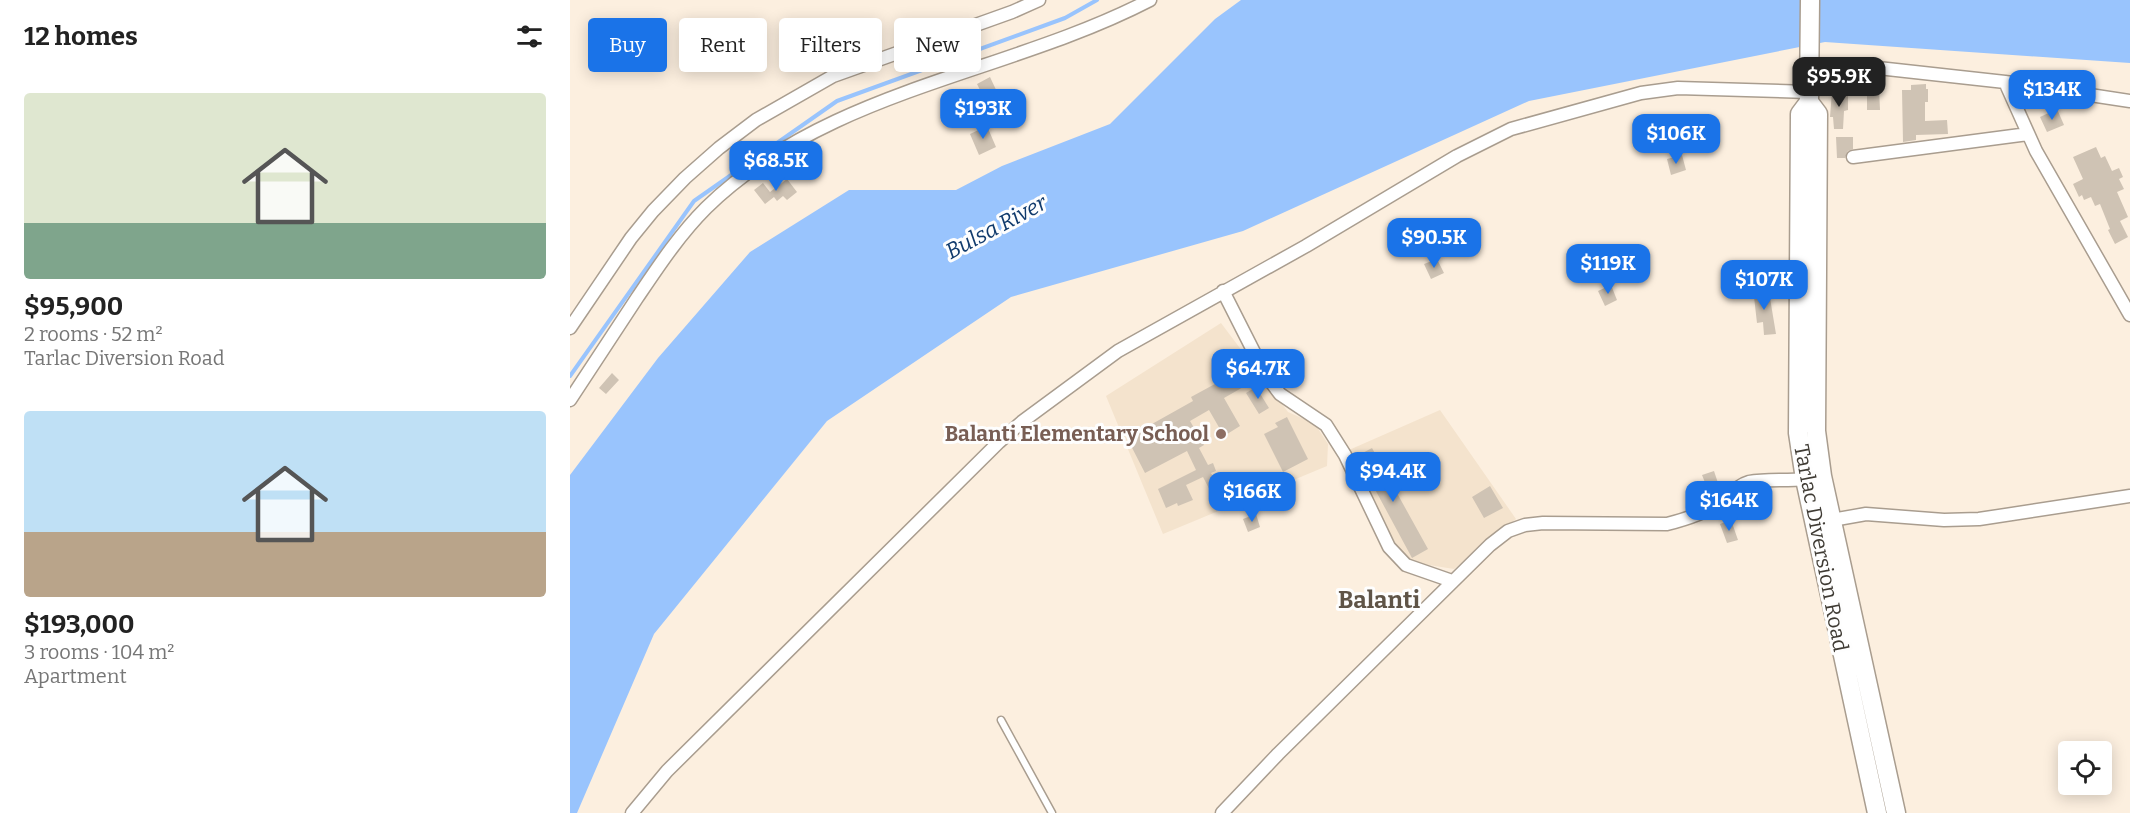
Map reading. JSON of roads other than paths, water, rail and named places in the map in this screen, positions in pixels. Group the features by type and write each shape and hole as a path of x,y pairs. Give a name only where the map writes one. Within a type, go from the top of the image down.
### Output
{"main road":[{"name":"Tarlac Diversion Road","path":"1809,0 1809,92 1818,114 1816,431 1813,478 1896,813"},
{"name":"Tarlac Diversion Road","path":"1823,521 1877,813"}],"street":[{"path":"570,328 631,238 653,211 685,178 756,120 832,76 1040,0"},
{"path":"570,400 681,236 706,209 761,163 828,125 894,95 1000,60 1111,18 1150,0"},
{"path":"632,813 666,771 1007,435 1082,375 1118,351 1306,246 1457,156 1511,129 1641,93 1678,88 1809,92 1836,71 1860,66 2006,82 2130,101"},
{"path":"2006,82 2036,151 2130,315"},
{"path":"1853,157 2028,134"},
{"path":"1223,291 1265,374 1280,394 1326,425 1345,455 1389,547 1406,565 1452,581"},
{"path":"1222,813 1452,581 1508,531 1525,525 1544,523 1667,524 1704,512 1748,482 1813,478"},
{"path":"1823,521 1866,514 1944,520 1979,519 2130,496"}],"lane":[{"path":"1000,720 1052,813"}],"water":[{"name":"Bulsa River","path":"1241,0 2130,0 2130,63 1825,42 1529,101 1243,231 1011,297 827,421 654,634 577,813 570,813 570,475 658,358 750,252 849,190 956,190 1002,166 1110,124 1215,19"}],"waterway":[{"path":"570,376 694,201 837,101 1065,18 1097,0"}],"place":[{"name":"Balanti Elementary School","path":"1221,434"}],"district":[{"name":"Balanti","path":"1379,600"}]}
